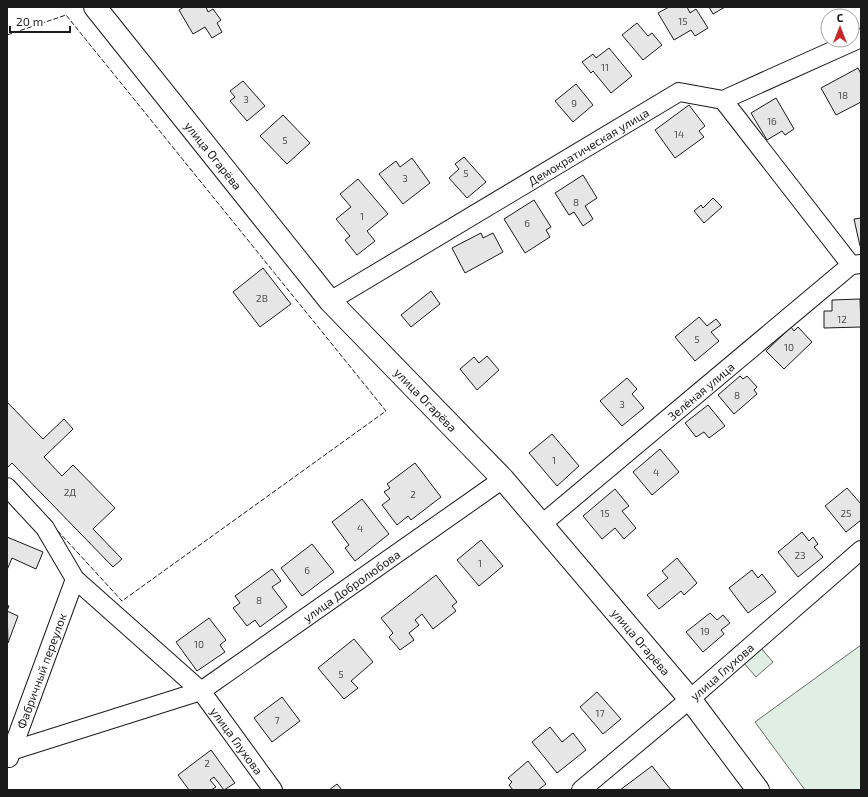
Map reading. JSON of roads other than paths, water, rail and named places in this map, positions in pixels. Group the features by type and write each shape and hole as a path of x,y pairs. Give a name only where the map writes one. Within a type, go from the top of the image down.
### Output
{"main road":[{"name":"улица Огарёва","path":"95,7 330,301 503,478 690,699 758,790"}],"street":[{"path":"856,264 723,100 861,38"},
{"name":"Демократическая улица","path":"330,301 679,92 723,100"},
{"name":"Зелёная улица","path":"542,524 856,264"},
{"name":"улица Добролюбова","path":"9,757 201,691 503,478"},
{"name":"улица Глухова","path":"7,487 45,528 75,578 201,691 273,790"},
{"name":"улица Глухова","path":"581,790 690,699 861,550"},
{"name":"Фабричный переулок","path":"9,757 75,578"}]}
